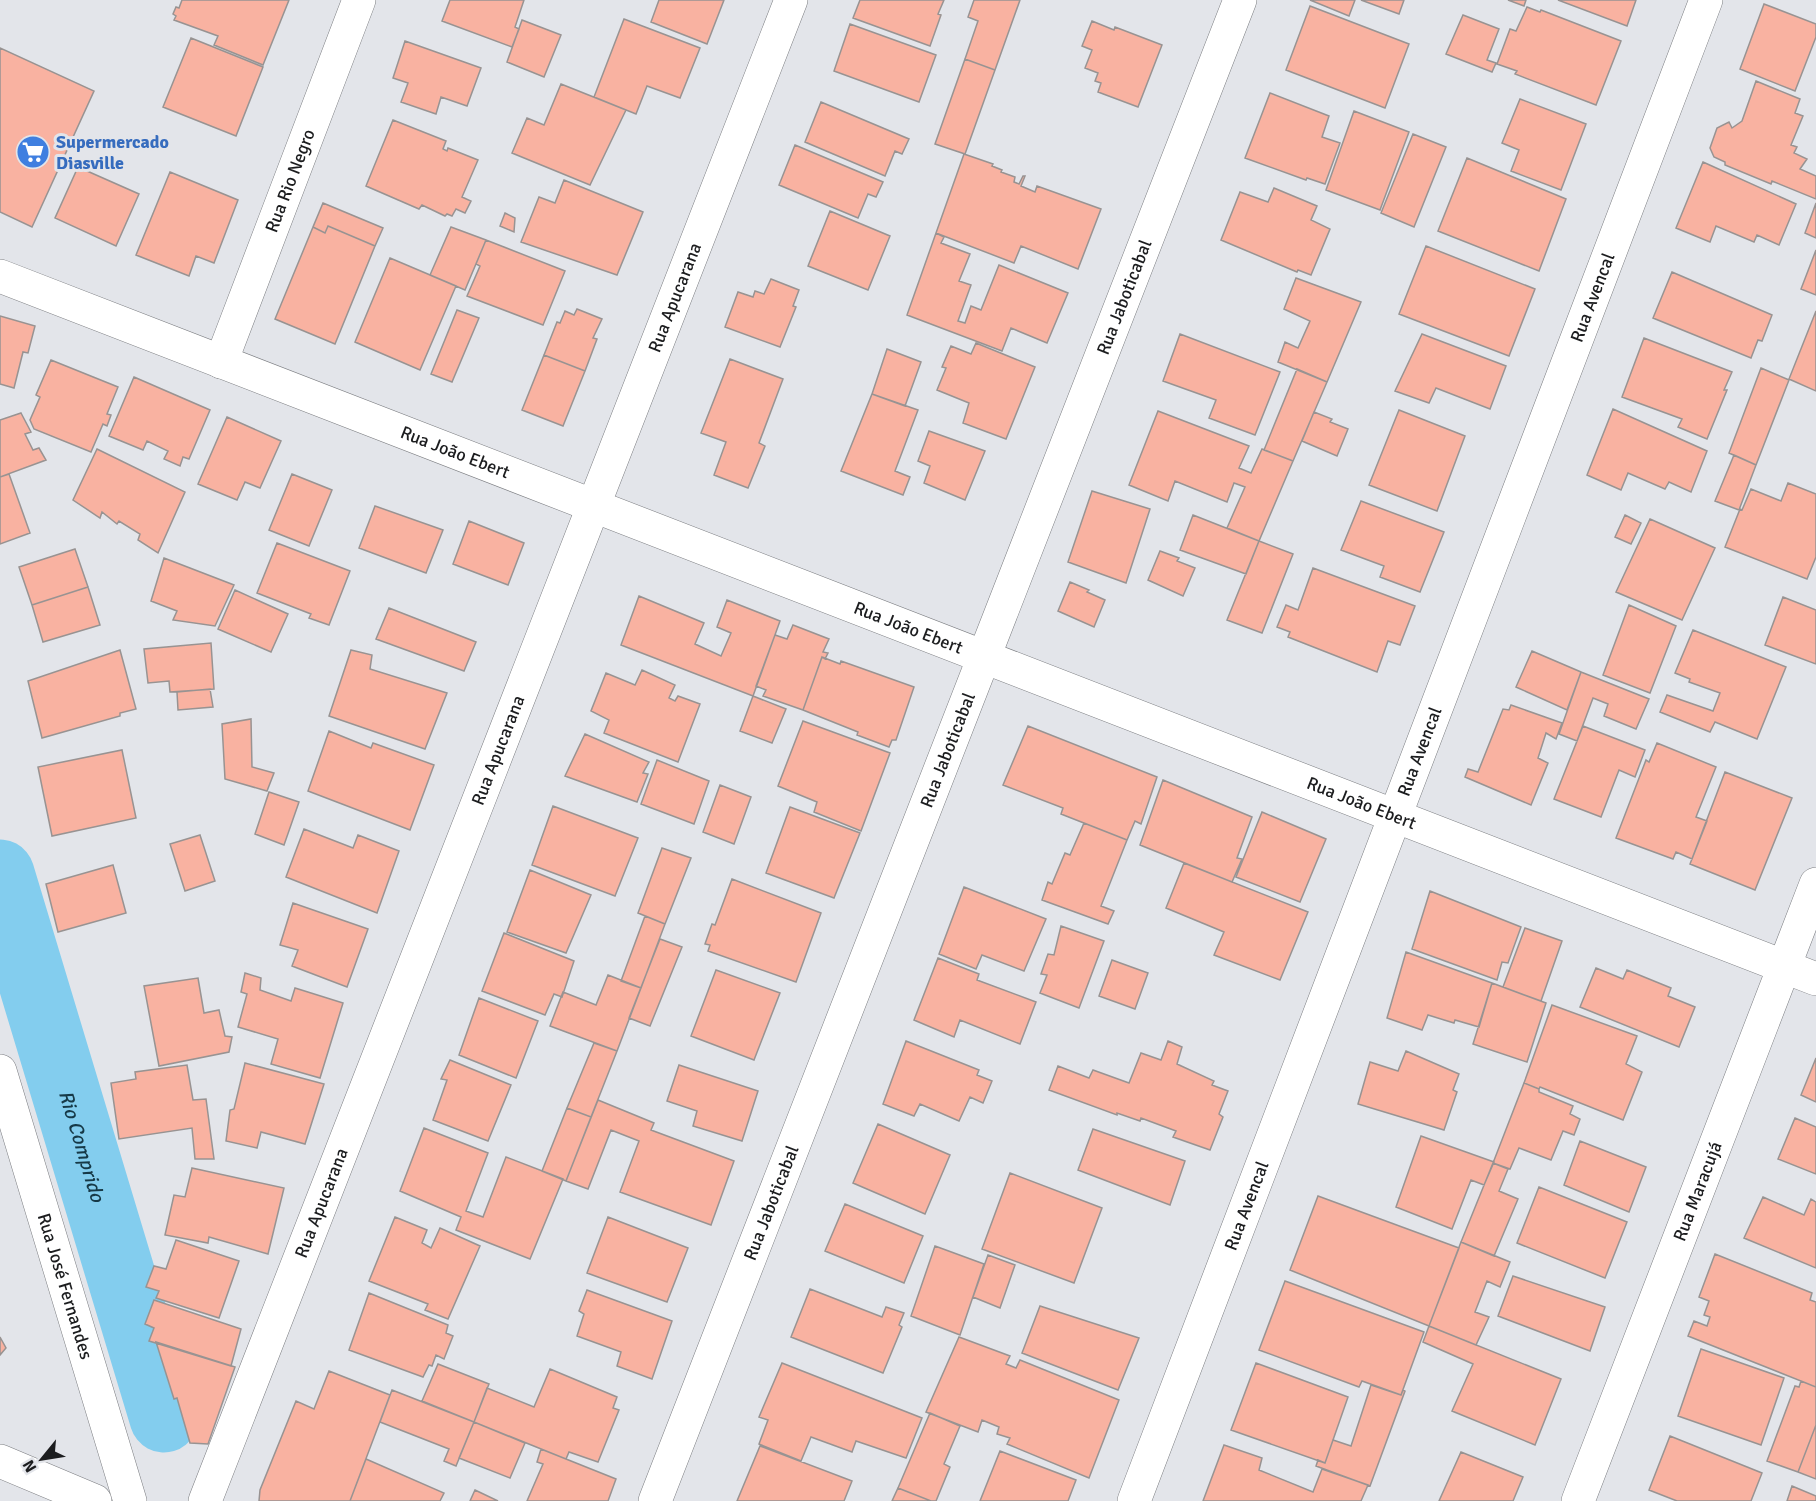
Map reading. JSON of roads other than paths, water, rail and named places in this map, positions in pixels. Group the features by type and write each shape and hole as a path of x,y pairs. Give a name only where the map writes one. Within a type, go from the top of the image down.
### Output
{"street":[{"name":"Rua Rio Negro","path":"221,362 359,0"},
{"name":"Rua Apucarana","path":"205,1501 791,0"},
{"name":"Rua Jaboticabal","path":"655,1501 1240,0"},
{"name":"Rua Avencal","path":"1134,1501 1706,0"},
{"name":"Rua João Ebert","path":"0,276 1816,979"},
{"name":"Rua Maracujá","path":"1578,1501 1816,884"},
{"name":"Rua José Fernandes","path":"0,1071 130,1501"},
{"path":"0,1461 94,1501"}],"waterway":[{"name":"Rio Comprido","path":"0,874 164,1418"}],"place":[{"name":"Supermercado Diasville","path":"33,152"}]}
